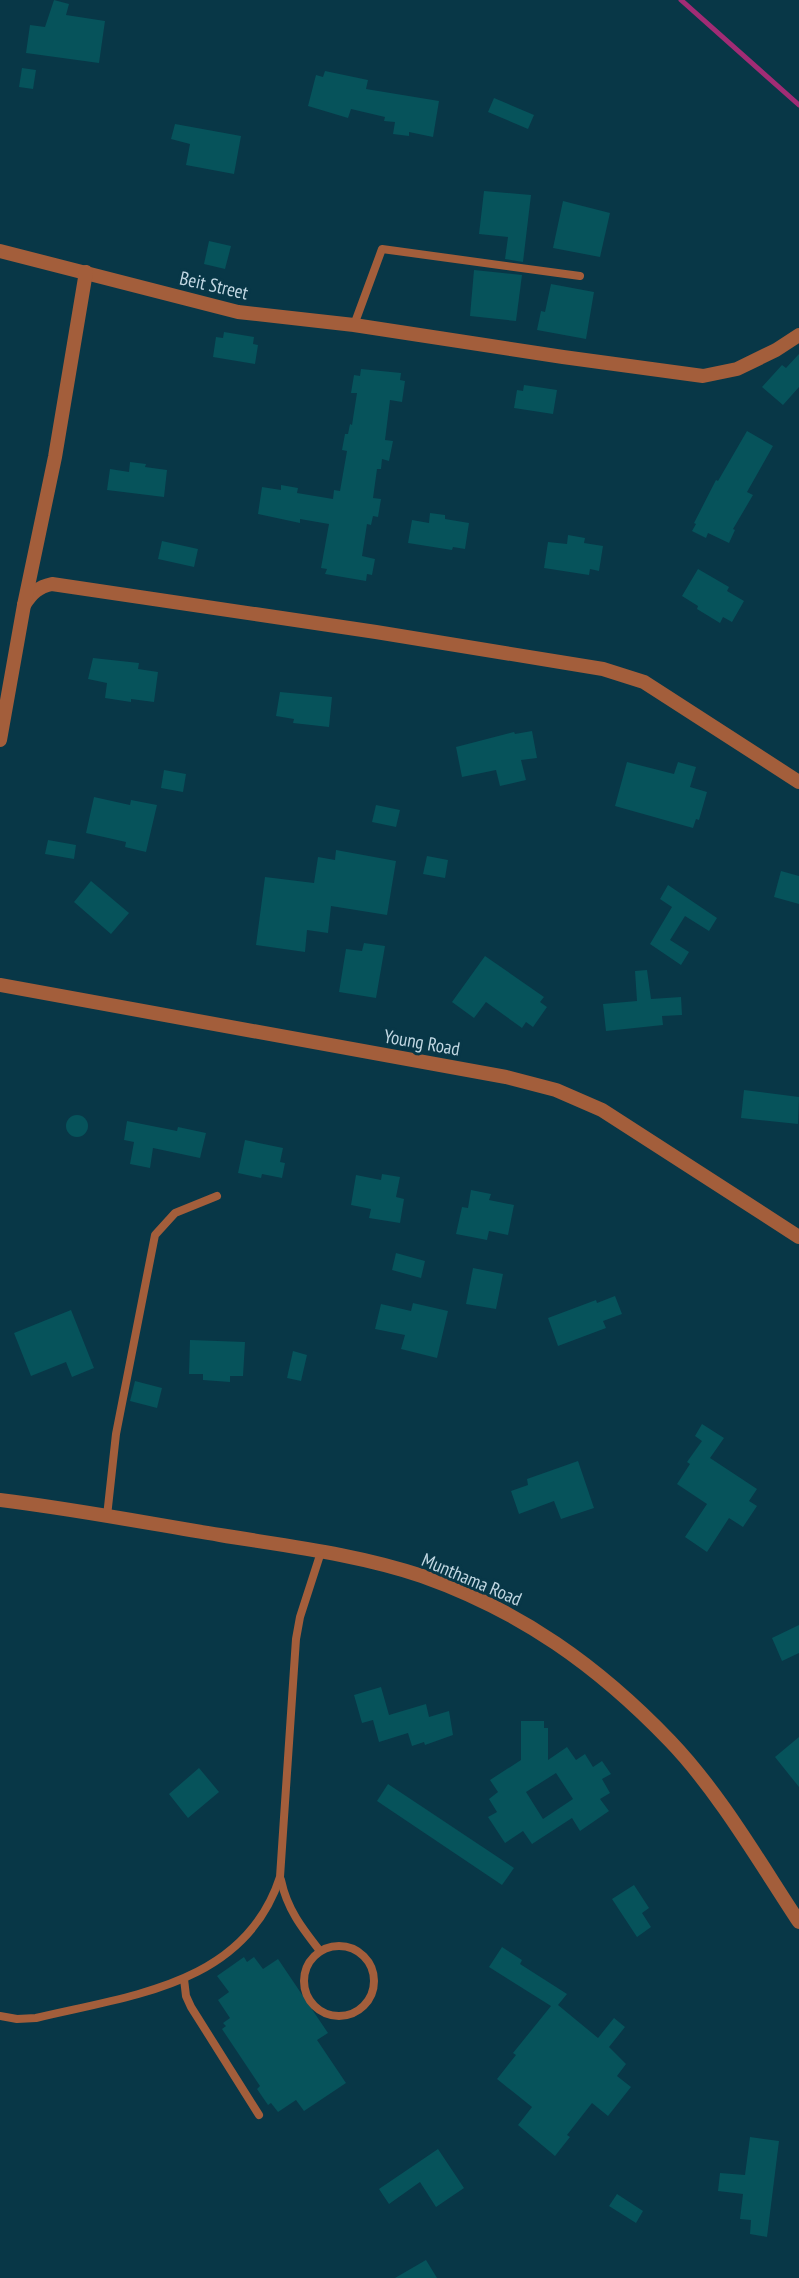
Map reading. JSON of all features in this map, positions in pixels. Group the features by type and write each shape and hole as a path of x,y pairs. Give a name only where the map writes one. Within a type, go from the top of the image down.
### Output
{"street":[{"name":"Beit Street","path":"0,251 238,312 354,325 703,376 737,369 799,335"},
{"path":"0,740 24,604 55,457 86,272"},
{"path":"24,604 31,594 52,584 603,669 644,682 799,782"},
{"name":"Young Road","path":"0,985 506,1077 556,1090 602,1110 799,1237"},
{"name":"Munthama Road","path":"0,1500 321,1552 420,1576 508,1614 548,1636 586,1663 673,1744 726,1811 799,1922"}],"lane":[{"path":"354,325 382,248 580,276"},
{"path":"107,1516 116,1434 155,1235 175,1213 217,1196"},
{"path":"0,2016 36,2018 162,1988 208,1967 250,1932 274,1896 280,1877 296,1639 300,1617 321,1552"},
{"path":"280,1877 284,1897 292,1914 320,1951"},
{"path":"337,1945 347,1946 363,1955 369,1962 373,1989 370,1998 357,2011 340,2017 330,2016 314,2008 308,2000 304,1973 307,1965 320,1951 337,1945"},
{"path":"184,1979 186,1996 191,2007 259,2115"}],"building":[{"path":"54,0 69,4 66,15 105,21 99,63 26,53 30,25 45,27"},
{"path":"22,68 36,70 33,89 19,87"},
{"path":"325,71 368,80 366,89 439,101 433,137 409,132 409,136 393,134 395,122 384,121 385,117 351,109 348,118 308,106 316,75 323,77"},
{"path":"494,98 534,115 528,129 488,112"},
{"path":"175,124 241,136 234,174 186,165 190,144 171,139"},
{"path":"484,191 531,195 523,262 505,259 508,237 479,234"},
{"path":"563,201 610,213 600,257 553,248"},
{"path":"209,241 231,246 225,269 204,264"},
{"path":"474,270 522,275 516,321 470,316"},
{"path":"551,284 594,292 586,339 537,330 541,311 545,312"},
{"path":"224,332 254,337 253,344 258,345 255,364 213,357 216,337 223,338"},
{"path":"799,354 799,387 783,405 762,387 782,365 786,368"},
{"path":"361,369 401,373 400,380 405,381 402,402 390,400 385,440 393,441 389,461 382,459 381,469 377,469 373,498 381,499 378,517 373,516 371,525 367,524 362,556 375,559 372,575 367,574 366,581 325,574 327,569 321,568 329,524 300,519 300,523 258,514 262,487 281,490 281,485 298,488 297,493 333,499 334,490 340,491 347,451 342,450 345,434 348,434 350,424 352,425 357,393 351,393 354,375 360,376"},
{"path":"524,385 557,390 553,414 514,408 517,390 523,391"},
{"path":"747,431 773,446 747,492 753,495 733,529 735,530 729,543 708,533 706,538 692,531 696,524 694,523 716,480 718,481"},
{"path":"130,462 167,470 164,497 107,490 110,469 129,472"},
{"path":"430,513 469,523 465,549 453,547 452,550 408,543 412,520 429,523"},
{"path":"568,535 585,538 584,543 603,546 599,571 590,569 589,575 544,568 548,542 567,544"},
{"path":"162,541 198,549 194,567 158,559"},
{"path":"698,569 729,587 727,591 744,601 732,622 723,617 720,623 682,596"},
{"path":"93,658 139,663 138,669 158,672 154,702 105,698 107,683 88,679"},
{"path":"280,692 332,697 329,727 293,723 294,719 276,716"},
{"path":"532,731 537,758 521,760 526,780 500,786 496,770 462,777 456,747 514,732"},
{"path":"627,762 674,774 678,762 696,767 690,787 707,792 699,820 696,819 693,828 615,806"},
{"path":"164,770 186,774 183,792 161,788"},
{"path":"94,797 130,805 131,800 157,805 146,852 125,847 126,842 86,833"},
{"path":"376,805 400,810 396,827 372,822"},
{"path":"48,840 76,845 74,859 45,854"},
{"path":"336,850 396,861 387,915 331,906 328,933 307,930 305,952 256,945 265,877 314,883 318,857 335,860"},
{"path":"427,856 448,860 445,878 423,874"},
{"path":"781,871 799,876 799,904 774,897"},
{"path":"91,881 129,913 111,934 74,902"},
{"path":"668,885 717,918 709,931 685,916 670,940 689,952 681,965 650,944 672,907 660,899"},
{"path":"364,943 385,946 376,998 339,992 346,949 362,951"},
{"path":"485,956 544,997 540,1002 547,1007 533,1027 526,1022 522,1028 486,1002 474,1018 452,1002"},
{"path":"647,970 651,999 681,997 682,1015 662,1016 663,1025 606,1031 603,1004 637,1001 635,971"},
{"path":"744,1090 799,1097 798,1124 741,1118"},
{"path":"77,1115 85,1118 88,1126 85,1134 77,1137 69,1134 66,1126 69,1118"},
{"path":"127,1121 177,1131 178,1127 206,1133 200,1158 153,1148 150,1168 130,1164 134,1142 124,1140"},
{"path":"245,1140 283,1148 280,1162 285,1163 282,1178 262,1174 261,1178 238,1173"},
{"path":"382,1174 400,1177 396,1197 404,1199 400,1223 369,1218 371,1209 351,1205 356,1175 381,1180"},
{"path":"471,1190 491,1194 489,1200 514,1205 508,1235 489,1231 487,1240 456,1234 462,1207 468,1208"},
{"path":"396,1253 425,1261 421,1278 392,1270"},
{"path":"473,1268 503,1274 496,1309 466,1304"},
{"path":"615,1296 622,1314 603,1321 606,1328 558,1346 548,1318 596,1300 597,1303"},
{"path":"413,1303 448,1311 437,1358 401,1349 405,1335 375,1329 381,1304 411,1311"},
{"path":"71,1310 94,1368 72,1377 66,1362 31,1376 14,1333"},
{"path":"190,1340 245,1342 243,1376 230,1376 230,1382 203,1380 203,1374 189,1374"},
{"path":"293,1351 307,1355 301,1381 287,1378"},
{"path":"135,1381 162,1388 157,1408 130,1401"},
{"path":"702,1424 724,1438 710,1458 757,1489 749,1501 757,1506 743,1527 729,1518 707,1552 685,1537 707,1504 677,1484 690,1464 687,1462 702,1441 695,1436"},
{"path":"578,1461 594,1508 561,1519 554,1501 519,1514 511,1491 528,1485 527,1479"},
{"path":"799,1625 799,1653 782,1661 772,1638"},
{"path":"381,1687 389,1715 426,1704 429,1717 449,1711 453,1735 425,1745 424,1742 412,1746 408,1733 379,1742 373,1720 362,1723 354,1695"},
{"path":"521,1721 544,1721 544,1728 548,1728 548,1760 567,1747 576,1760 585,1754 593,1767 602,1761 611,1774 602,1779 610,1793 600,1799 609,1811 580,1831 572,1818 532,1844 523,1831 505,1843 488,1817 497,1812 489,1799 498,1792 490,1780 521,1760","holes":["556,1773 573,1799 543,1819 526,1792"]},
{"path":"799,1737 799,1787 775,1757"},
{"path":"199,1768 219,1792 188,1818 169,1794"},
{"path":"388,1784 514,1868 502,1885 377,1801"},
{"path":"634,1885 649,1908 642,1913 651,1927 637,1937 612,1899"},
{"path":"502,1947 522,1960 520,1964 567,1994 558,2005 598,2038 614,2018 625,2027 609,2047 626,2064 617,2076 631,2087 608,2116 592,2103 567,2135 570,2137 555,2156 518,2125 532,2107 497,2079 516,2055 513,2053 551,2006 489,1967"},
{"path":"244,1957 247,1962 254,1957 263,1969 278,1959 328,2033 317,2040 346,2083 304,2111 296,2100 278,2112 271,2103 268,2105 257,2089 260,2086 222,2029 226,2026 223,2023 230,2018 218,2000 229,1992 217,1976"},
{"path":"750,2137 779,2141 767,2237 750,2234 751,2220 740,2219 743,2194 718,2191 720,2173 745,2175"},
{"path":"438,2149 464,2188 436,2207 420,2182 389,2204 379,2189"},
{"path":"617,2194 643,2211 636,2223 609,2206"},
{"path":"426,2260 437,2278 395,2278"}],"waterway":[{"path":"681,0 799,105"}]}
